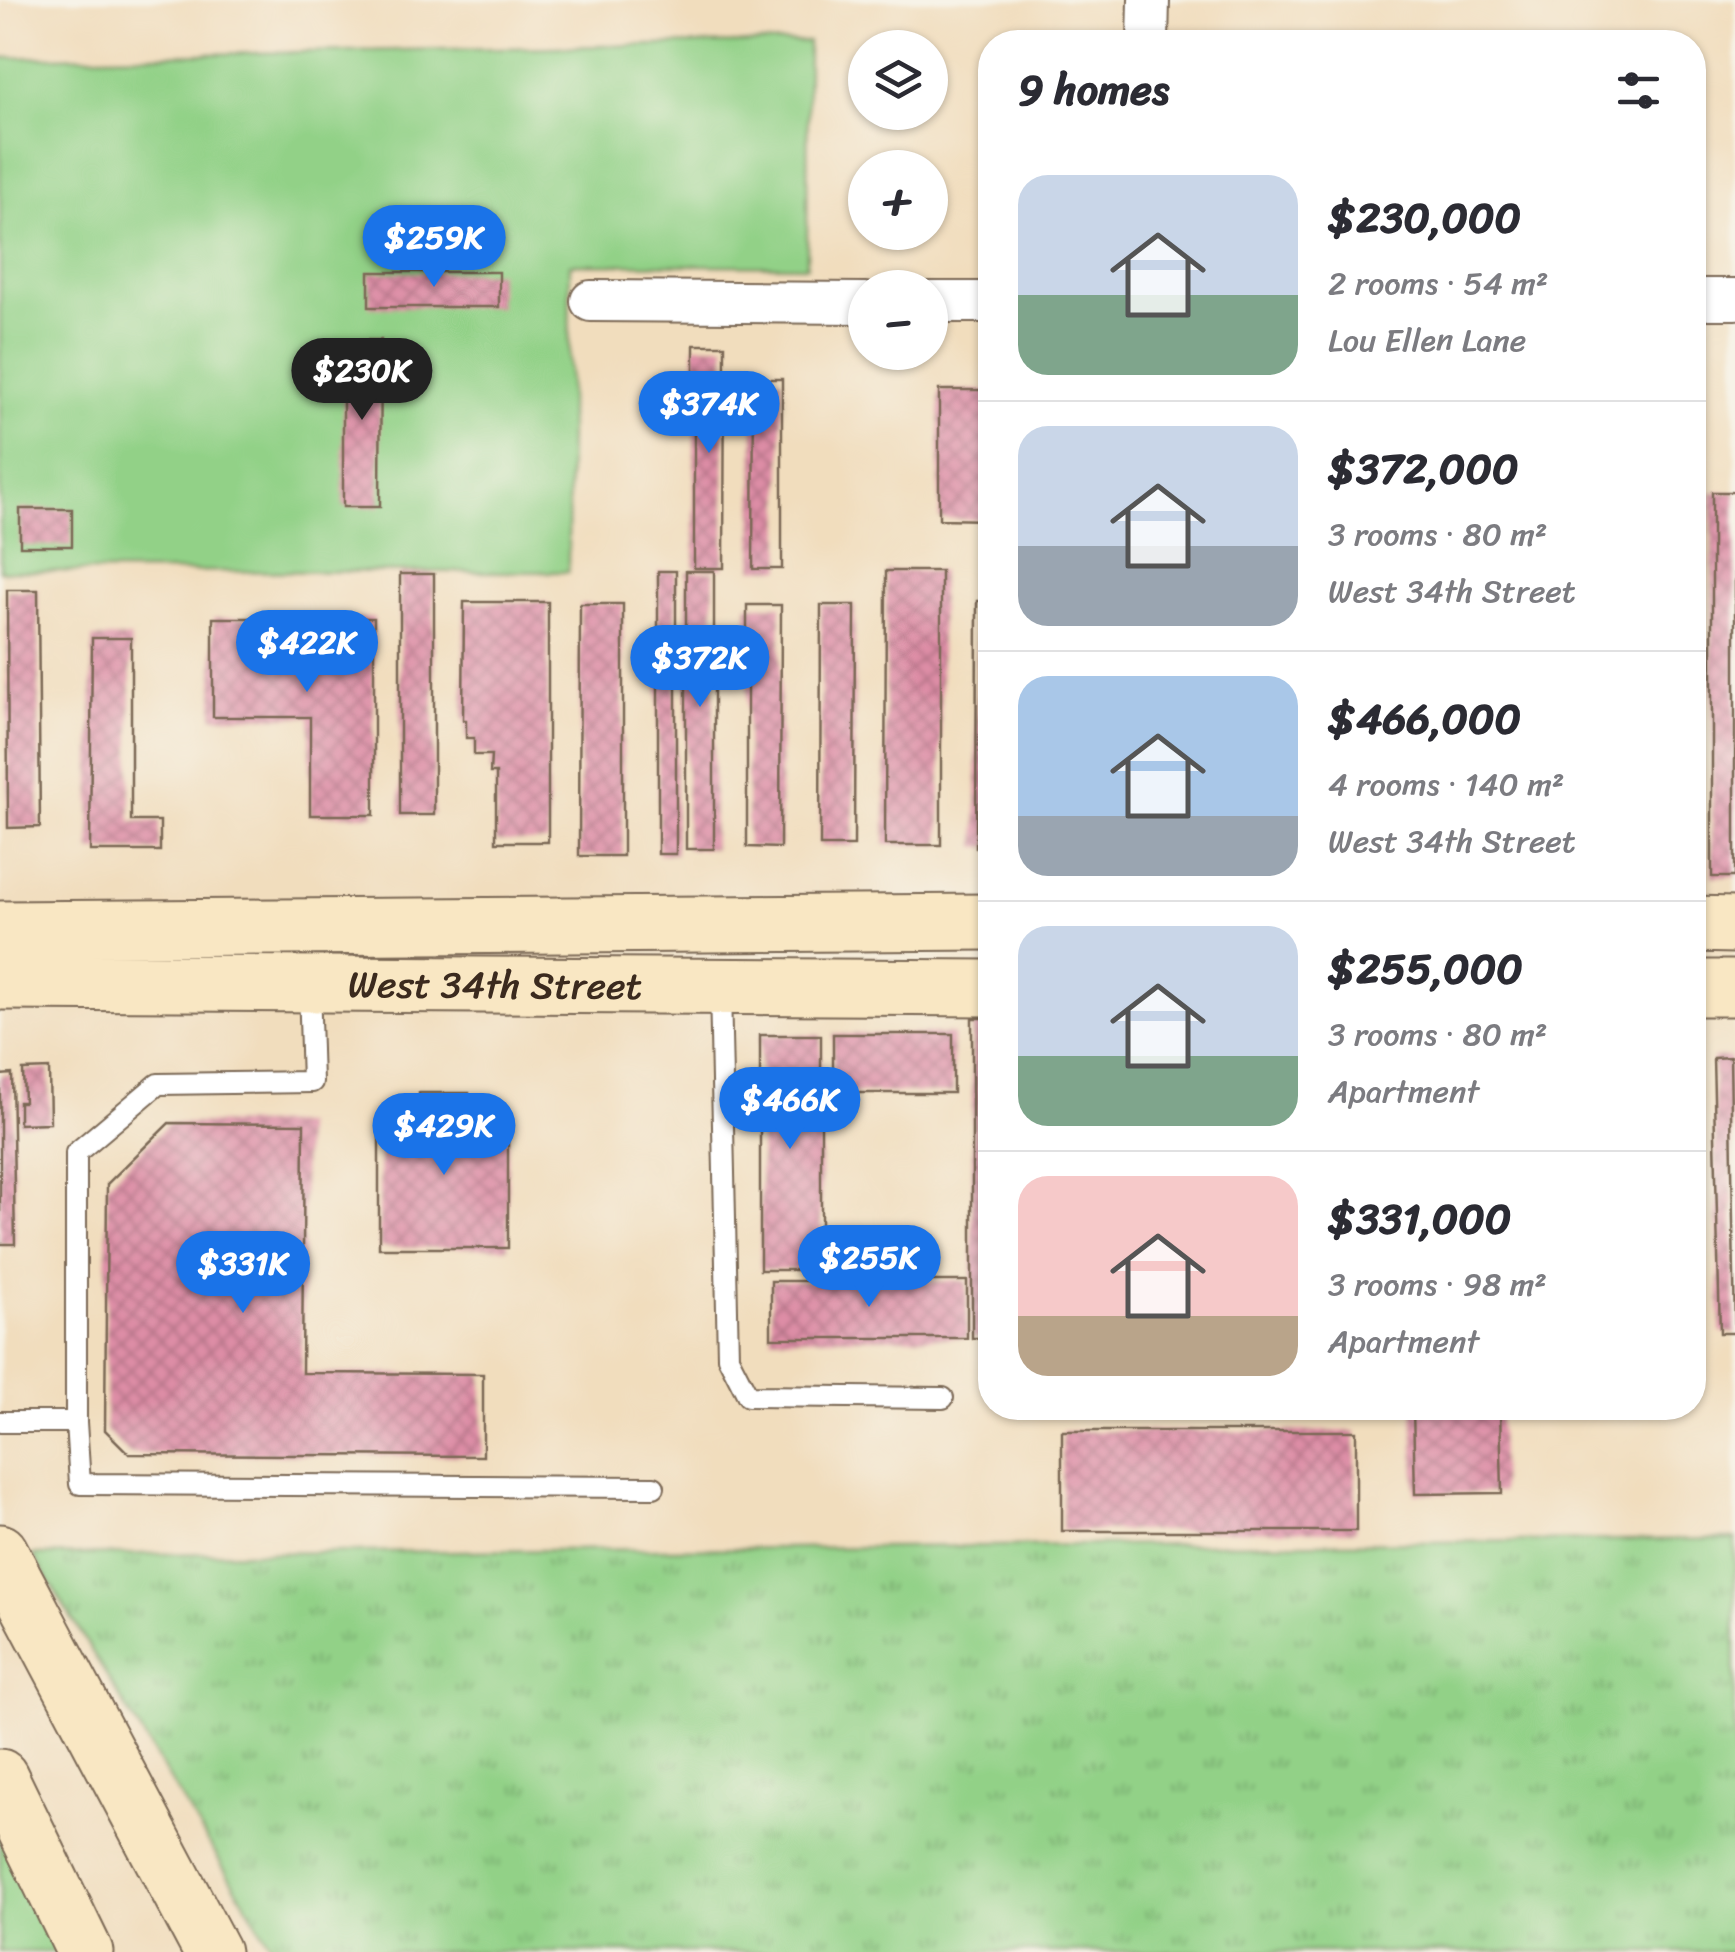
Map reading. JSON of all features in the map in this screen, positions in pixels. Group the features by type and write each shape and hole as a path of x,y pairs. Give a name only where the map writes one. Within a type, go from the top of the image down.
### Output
{"main road":[{"name":"West 34th Street","path":"0,929 978,922"},
{"path":"1706,924 1735,924"},
{"path":"308,983 310,927"},
{"name":"West 34th Street","path":"0,982 978,988"},
{"path":"1706,988 1735,988"},
{"path":"0,1552 16,1622 147,1824 212,1952"},
{"path":"0,1777 85,1952"}],"street":[{"path":"1148,30 1149,0"},
{"path":"1706,300 1735,299"},
{"path":"591,301 848,303"},
{"path":"948,302 978,302"}],"lane":[{"path":"308,983 312,1082 158,1084 76,1153 76,1422 80,1484 654,1488"},
{"path":"720,986 728,1358 748,1396 943,1398"},
{"path":"0,1422 76,1422"}],"green space":[{"path":"808,42 807,266 570,264 568,572 0,571 0,58"},
{"path":"1735,1539 1735,1952 275,1952 33,1555"},
{"path":"0,1805 78,1952 0,1952"}],"building":[{"path":"369,272 499,272 499,307 369,307"},
{"path":"343,340 381,340 380,507 343,507"},
{"path":"694,345 725,345 724,568 694,568"},
{"path":"754,379 782,379 782,569 753,569"},
{"path":"939,390 978,390 978,520 939,519"},
{"path":"1712,492 1735,492 1735,877 1712,877"},
{"path":"20,509 72,509 72,546 20,546"},
{"path":"658,571 676,571 676,854 658,854"},
{"path":"686,571 714,571 714,849 686,849"},
{"path":"886,571 941,571 941,845 885,845"},
{"path":"400,574 434,574 434,815 400,815"},
{"path":"7,590 38,590 40,827 8,828"},
{"path":"977,601 978,601 978,847"},
{"path":"464,602 548,602 548,842 496,842 496,773 490,773 491,755 474,755 474,738 466,738 463,720"},
{"path":"580,604 623,604 623,856 579,856"},
{"path":"747,605 781,605 780,848 747,847"},
{"path":"821,605 855,605 854,846 820,846"},
{"path":"213,618 374,618 374,815 310,815 310,717 213,717"},
{"path":"92,638 131,638 131,821 160,821 160,851 90,851"},
{"path":"972,1018 978,1018 978,1338 972,1338"},
{"path":"833,1034 953,1034 953,1093 833,1093"},
{"path":"760,1035 821,1035 821,1270 760,1270"},
{"path":"1730,1057 1735,1333 1720,1333 1713,1058"},
{"path":"49,1069 50,1123 19,1124 19,1102 24,1102 23,1070"},
{"path":"12,1074 15,1244 0,1244 0,1075"},
{"path":"419,1093 469,1093 469,1118 508,1118 508,1248 379,1248 379,1118 419,1118"},
{"path":"169,1123 304,1124 302,1373 483,1374 483,1456 129,1454 105,1430 107,1184"},
{"path":"771,1281 967,1281 967,1338 771,1338"},
{"path":"1413,1420 1500,1420 1502,1493 1415,1494"},
{"path":"1062,1431 1356,1431 1356,1531 1062,1531"}]}
